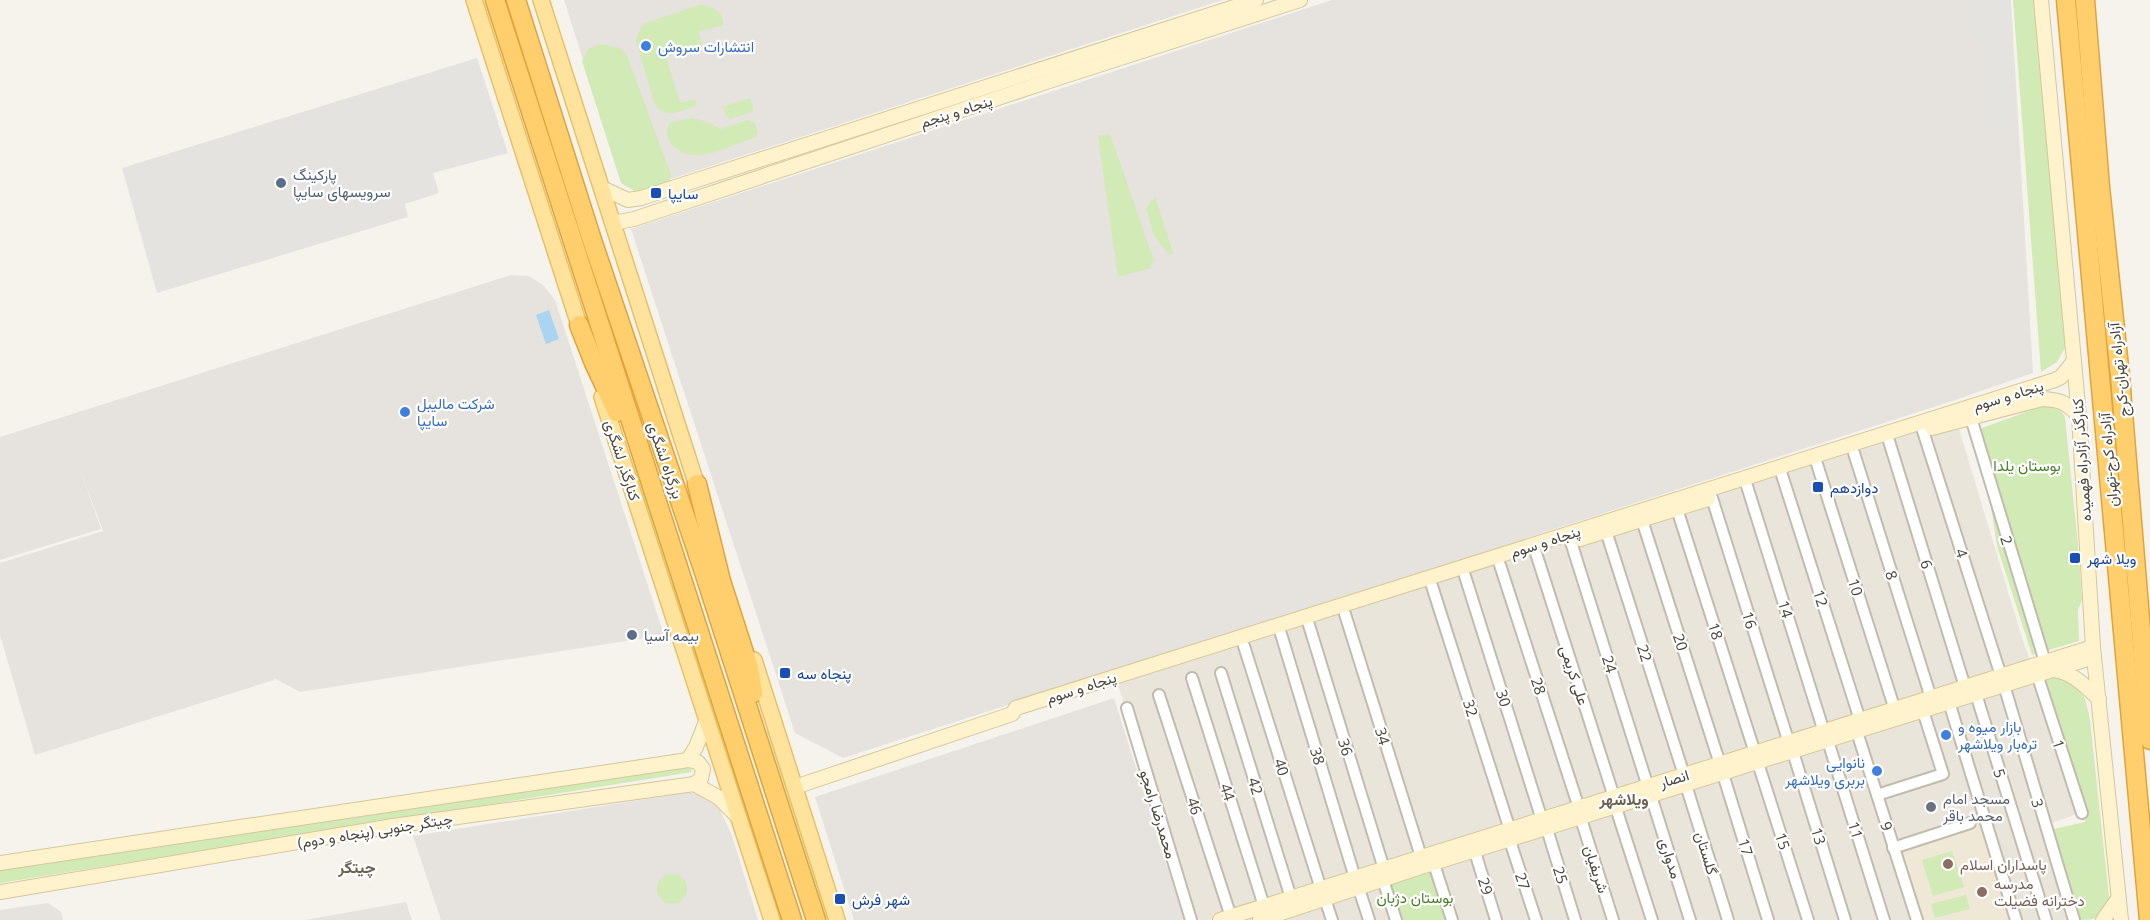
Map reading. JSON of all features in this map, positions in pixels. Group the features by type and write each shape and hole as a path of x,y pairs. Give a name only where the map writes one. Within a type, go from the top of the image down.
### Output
{"highway":[{"name":"بزرگراه لشگری","path":"495,0 792,920"},
{"name":"بزرگراه لشگری","path":"516,0 591,237 767,765 816,920"},
{"name":"آزادراه کرج-تهران","path":"2066,0 2147,920"},
{"name":"آزادراه تهران-کرج","path":"2085,0 2100,187 2120,376 2150,740"},
{"path":"579,325 594,363 647,473"},
{"path":"697,484 721,581 748,668 767,765"}],"main road":[{"name":"کنارگذر لشگری","path":"474,0 772,920"},
{"path":"541,0 837,920"},
{"name":"پنجاه و پنجم","path":"613,223 639,217 1256,0"},
{"name":"پنجاه و پنجم","path":"634,199 1300,0"},
{"name":"کنارگذر آزادراه فهمیده","path":"2041,0 2079,416 2093,652 2121,920"},
{"path":"602,188 628,200 634,199 639,217"},
{"name":"پنجاه و سوم","path":"795,787 1012,714 1016,708 1947,418 2061,377 2073,362"},
{"path":"2061,377 2069,391 2067,397 2061,400"},
{"name":"پنجاه و سوم","path":"1012,714 1020,717 1712,498 1923,431 1947,418 1971,418 2042,399 2061,400 2079,416"},
{"name":"انصار","path":"1226,918 1265,916 1295,909 1323,894 1384,874 1858,726 1923,711 1971,691 2093,652"},
{"path":"2048,666 2070,674 2099,699"},
{"name":"انصار","path":"2003,680 2037,674 2048,666"},
{"name":"انصار","path":"1858,726 1930,698 1971,691"},
{"path":"707,719 688,760 698,762 703,769 701,779 694,783 718,797 739,818"},
{"name":"چیتگر جنوبی (پنجاه و دوم)","path":"0,863 688,760"},
{"name":"چیتگر جنوبی (پنجاه و دوم)","path":"0,892 393,826 694,783"},
{"name":"انصار","path":"1426,862 1475,852 1510,835"},
{"path":"2103,920 2118,899"}],"street":[{"name":"2","path":"1971,418 2048,666"},
{"name":"4","path":"1923,431 2003,680"},
{"name":"6","path":"1889,441 1971,691"},
{"name":"8","path":"1854,453 1930,698"},
{"name":"10","path":"1818,464 1895,710"},
{"name":"12","path":"1782,475 1858,726"},
{"name":"14","path":"1747,486 1826,736"},
{"name":"16","path":"1712,498 1791,747"},
{"name":"18","path":"1677,509 1757,758"},
{"name":"20","path":"1642,520 1721,769"},
{"name":"22","path":"1606,531 1685,781"},
{"name":"24","path":"1571,542 1650,792"},
{"name":"علی کریمی","path":"1536,553 1652,920"},
{"name":"28","path":"1500,565 1580,813"},
{"name":"30","path":"1465,576 1545,824"},
{"name":"32","path":"1432,586 1510,835"},
{"name":"34","path":"1345,614 1426,862 1452,920"},
{"name":"36","path":"1309,625 1396,920"},
{"name":"38","path":"1281,634 1369,920"},
{"name":"40","path":"1244,646 1332,920"},
{"name":"42","path":"1221,673 1295,909"},
{"name":"1","path":"2037,674 2082,813"},
{"name":"44","path":"1192,678 1265,916"},
{"name":"3","path":"2003,680 2074,920"},
{"name":"5","path":"1971,691 2046,920"},
{"name":"46","path":"1159,695 1226,918"},
{"path":"1949,702 2016,920"},
{"name":"محمدرضا رامجو","path":"1127,708 1191,920"},
{"path":"1877,795 1943,774 1923,711"},
{"name":"9","path":"1858,726 1893,848 1917,920"},
{"name":"11","path":"1826,736 1884,920"},
{"name":"13","path":"1791,747 1845,920"},
{"name":"15","path":"1757,758 1808,920"},
{"name":"17","path":"1721,769 1768,920"},
{"name":"گلستان","path":"1685,781 1728,920"},
{"name":"مدواری","path":"1650,792 1690,920"},
{"name":"شریفیان","path":"1580,813 1613,920"},
{"path":"1893,848 1970,823"},
{"name":"25","path":"1545,824 1575,920"},
{"name":"27","path":"1510,835 1536,920"},
{"name":"29","path":"1475,852 1496,920"}],"shaded area":[{"path":"564,0 1223,0 637,190 621,179"},
{"path":"1332,0 2011,0 2033,373 843,758 795,733 631,229"},
{"path":"1973,0 2011,0 2010,132 1994,133"},
{"name":"پارکینگ سرویسهای سایپا","path":"477,58 508,153 433,173 439,193 405,204 408,217 157,293 122,168"},
{"path":"511,275 529,276 543,285 555,300 664,635 300,692 274,678 274,680 35,755 0,635 0,563 103,531 79,466 101,529 0,560 0,437"},
{"path":"1956,419 2023,641 2080,813 2046,825 2073,920 1189,920 1118,684"},
{"path":"1114,698 1184,920 854,920 815,797"},
{"path":"690,792 716,801 732,836 758,920 441,920 413,836"},
{"name":"پاسداران اسلام","path":"1985,820 2016,920 1917,920 1894,849"},
{"path":"406,902 412,920 305,920"},
{"path":"48,903 61,912 63,920 0,920 0,910"}],"green space":[{"path":"2013,0 2035,0 2066,346 2057,362 2041,372"},
{"path":"700,5 713,8 720,13 723,25 699,32 702,46 666,57 680,103 695,99 697,105 678,112 666,113 657,106 653,99 636,40 641,27 646,23"},
{"path":"599,44 620,48 626,53 671,175 669,183 636,192 621,183 582,61 588,49"},
{"path":"750,98 752,112 730,119 726,116 723,107"},
{"path":"692,118 721,129 747,120 754,122 758,132 756,137 724,149 701,155 690,155 680,151 672,144 667,136 667,129 670,123"},
{"path":"1110,134 1154,261 1151,268 1118,277 1098,136"},
{"path":"1155,197 1173,253 1170,255 1154,236 1146,208"},
{"name":"بوستان یلدا","path":"2051,403 2060,409 2065,417 2082,600 2078,610 2079,641 2032,655 1997,546 1979,429"},
{"path":"622,442 651,500 787,920 777,920"},
{"path":"2062,675 2082,693 2090,720 2109,897 2103,914 2090,919 2078,920 2049,830 2085,822 2084,809 2040,676"},
{"path":"765,709 833,920 827,920 767,733"},
{"path":"689,765 692,772 0,883 0,870"},
{"path":"1952,851 1964,887 1933,896 1922,860"},
{"name":"بوستان دژبان","path":"1429,869 1445,920 1398,920 1387,883"},
{"path":"672,874 682,879 687,889 682,899 672,904 662,899 657,889 662,879"},
{"path":"1966,895 1970,909 1935,918 1931,904"}],"water":[{"path":"549,310 559,339 546,344 536,315"}],"place":[{"name":"انتشارات سروش","path":"646,46"},
{"name":"پارکینگ سرویسهای سایپا","path":"281,183"},
{"name":"سایپا","path":"656,193"},
{"name":"شرکت مالیبل سایپا","path":"405,412"},
{"name":"دوازدهم","path":"1818,487"},
{"name":"ویلا شهر","path":"2075,558"},
{"name":"بیمه آسیا","path":"632,635"},
{"name":"پنجاه سه","path":"785,673"},
{"name":"بازار میوه و تره‌بار ویلاشهر","path":"1946,735"},
{"name":"نانوایی بربری ویلاشهر","path":"1877,771"},
{"name":"مسجد امام محمد باقر","path":"1931,807"},
{"name":"پاسداران اسلام","path":"1948,864"},
{"name":"مدرسه دخترانه فضیلت","path":"1982,892"},
{"name":"شهر فرش","path":"840,899"}],"district":[{"name":"ویلاشهر","path":"1624,799"},
{"name":"چیتگر","path":"357,867"}]}
